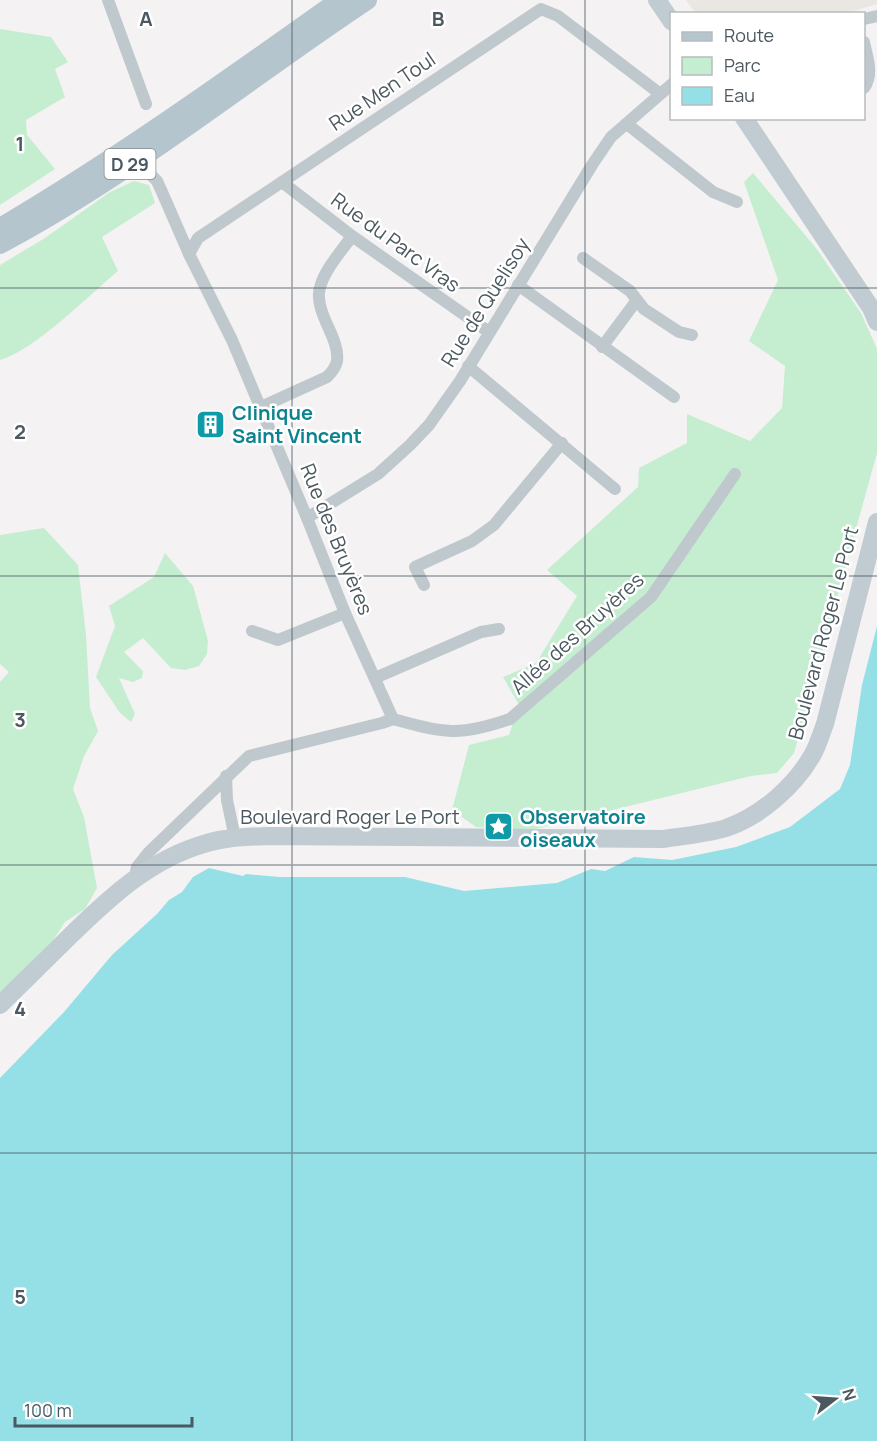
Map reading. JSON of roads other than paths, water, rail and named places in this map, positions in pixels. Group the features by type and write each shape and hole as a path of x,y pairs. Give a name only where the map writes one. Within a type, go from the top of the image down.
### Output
{"main road":[{"path":"254,71 340,0"},
{"name":"D 29","path":"0,244 38,224 124,168 353,0"},
{"name":"D 29","path":"0,228 367,0"},
{"path":"254,71 382,0"}],"street":[{"path":"108,0 146,104"},
{"path":"657,0 670,19"},
{"name":"Rue Men Toul","path":"189,254 198,238 541,9 558,16 659,93"},
{"path":"865,46 870,68 865,87"},
{"name":"Rue de Quelisoy","path":"308,518 378,474 429,424 468,366 611,137 670,85"},
{"path":"745,120 871,308 877,322"},
{"path":"627,124 713,192 737,202"},
{"name":"Rue des Bruyères","path":"124,168 138,166 157,181 180,235 232,340 308,518 345,613 393,719"},
{"name":"Rue du Parc Vras","path":"282,182 352,236 489,332"},
{"path":"261,407 327,377 334,368 337,360 320,308 319,292 328,272 352,236"},
{"path":"583,258 630,291 644,309 679,332 692,335"},
{"path":"518,285 674,397"},
{"path":"602,346 637,300"},
{"path":"468,366 615,489"},
{"path":"424,585 416,567 472,541 494,525 562,443"},
{"name":"Allée des Bruyères","path":"393,719 435,730 462,732 484,728 510,719 651,597 735,474"},
{"name":"Boulevard Roger Le Port","path":"0,1005 107,900 135,877 158,862 208,842 235,838 663,839 728,827 754,814 775,799 798,777 814,753 825,724 877,522"},
{"path":"252,631 278,640 345,613"},
{"path":"375,678 481,632 499,629"},
{"path":"135,877 137,867 149,852 249,756 393,719"},
{"path":"226,776 227,800 235,838"}],"water":[{"path":"877,626 877,1441 0,1441 0,1078 64,1012 112,955 169,900 182,892 193,877 209,868 243,876 246,874 280,877 405,877 464,891 557,883 591,869 605,871 634,857 672,860 736,847 790,827 840,789 850,765 862,685"}],"place":[{"name":"Clinique Saint Vincent","path":"211,424"},
{"name":"Observatoire oiseaux","path":"499,827"}]}
